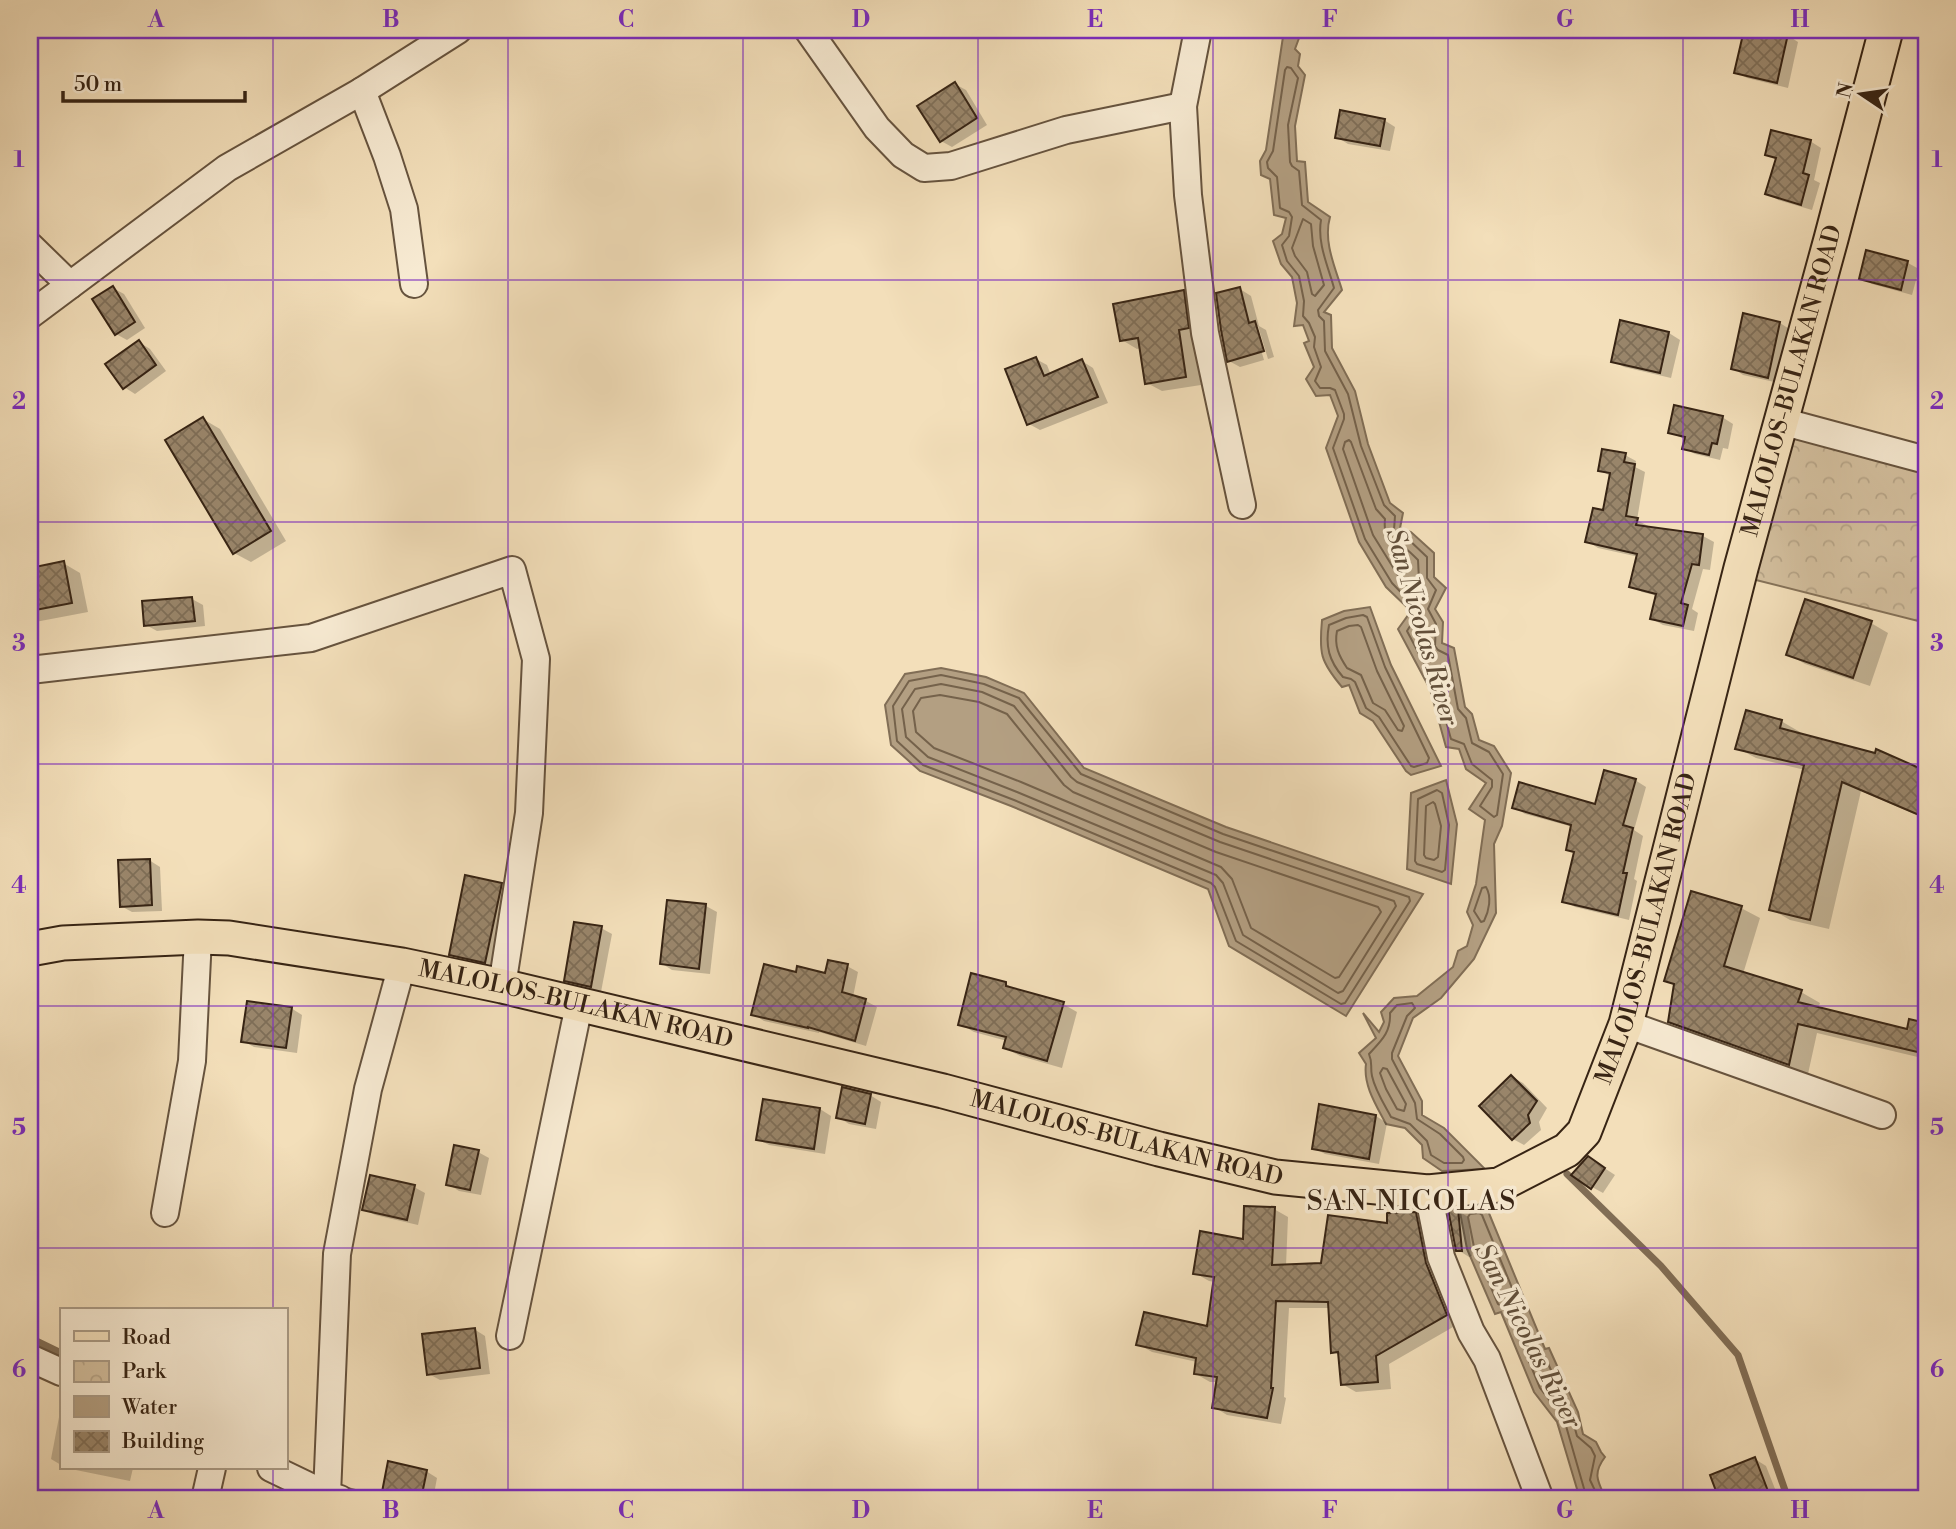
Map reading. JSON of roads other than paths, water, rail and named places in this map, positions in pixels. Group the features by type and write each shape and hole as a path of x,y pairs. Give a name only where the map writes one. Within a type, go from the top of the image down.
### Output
{"main road":[{"name":"MALOLOS-BULAKAN ROAD","path":"30,949 63,943 229,938 402,965 502,986 943,1091 1275,1177 1437,1191 1499,1185 1567,1150 1584,1132 1626,1024 1741,568 1886,30"}],"street":[{"path":"30,315 228,168 362,91 458,30"},
{"path":"808,30 877,128 903,155 924,169 951,166 1066,130 1183,106"},
{"path":"1198,30 1183,106 1188,195 1205,333 1242,505"},
{"path":"362,91 404,209 414,284"},
{"path":"30,246 70,285"},
{"path":"1781,421 1926,460"},
{"path":"30,670 312,638 512,570 536,659 529,813 502,986"},
{"path":"165,1213 192,1060 198,937"},
{"path":"275,1470 334,1497 337,1254 368,1089 402,965"},
{"path":"510,1336 579,1005"},
{"path":"1626,1024 1882,1115"},
{"path":"1437,1191 1441,1257 1471,1332 1487,1360 1540,1499"},
{"path":"30,1357 60,1372"},
{"path":"205,1499 212,1470"}],"water":[{"name":"San Nicolas River","path":"1284,30 1302,30 1295,49 1300,54 1298,66 1305,75 1295,126 1297,161 1305,162 1308,202 1330,217 1329,245 1342,290 1324,312 1331,315 1332,348 1355,391 1368,444 1390,503 1403,513 1400,528 1411,532 1434,553 1434,577 1446,588 1435,609 1443,622 1442,643 1454,648 1465,707 1472,714 1479,740 1494,746 1511,773 1502,826 1494,844 1496,913 1474,959 1441,998 1413,1018 1398,1056 1422,1101 1422,1115 1444,1128 1485,1169 1442,1171 1423,1158 1422,1145 1405,1128 1386,1124 1371,1095 1366,1080 1366,1064 1359,1053 1376,1038 1363,1013 1379,1032 1384,1022 1381,1012 1394,998 1417,996 1453,967 1458,951 1467,946 1473,925 1467,912 1476,884 1485,820 1469,809 1486,783 1466,769 1459,749 1446,747 1430,689 1398,629 1411,611 1386,587 1359,542 1326,448 1338,416 1330,395 1316,396 1306,379 1314,367 1304,343 1309,341 1303,325 1294,326 1297,303 1292,277 1281,264 1273,241 1282,234 1286,218 1274,215 1270,179 1261,175 1260,161 1266,150"},
{"path":"1370,607 1391,665 1441,766 1411,775 1406,771 1373,721 1360,713 1349,685 1342,687 1325,663 1321,649 1322,620 1344,611"},
{"path":"941,668 986,677 1024,693 1084,768 1226,827 1423,894 1346,1016 1229,946 1208,889 1011,806 920,771 891,745 885,705 905,674"},
{"path":"1446,780 1457,824 1451,884 1407,869 1411,793"},
{"name":"San Nicolas River","path":"1486,1206 1545,1349 1549,1348 1578,1412 1583,1434 1596,1442 1605,1457 1597,1473 1606,1499 1580,1499 1557,1422 1534,1392 1501,1312 1495,1314 1467,1249 1459,1207"}],"waterway":[{"path":"1567,1174 1661,1266 1738,1355 1788,1499"},
{"path":"30,1338 60,1353"},
{"path":"349,1491 379,1499"}],"district":[{"name":"SAN NICOLAS","path":"1412,1201"}]}
